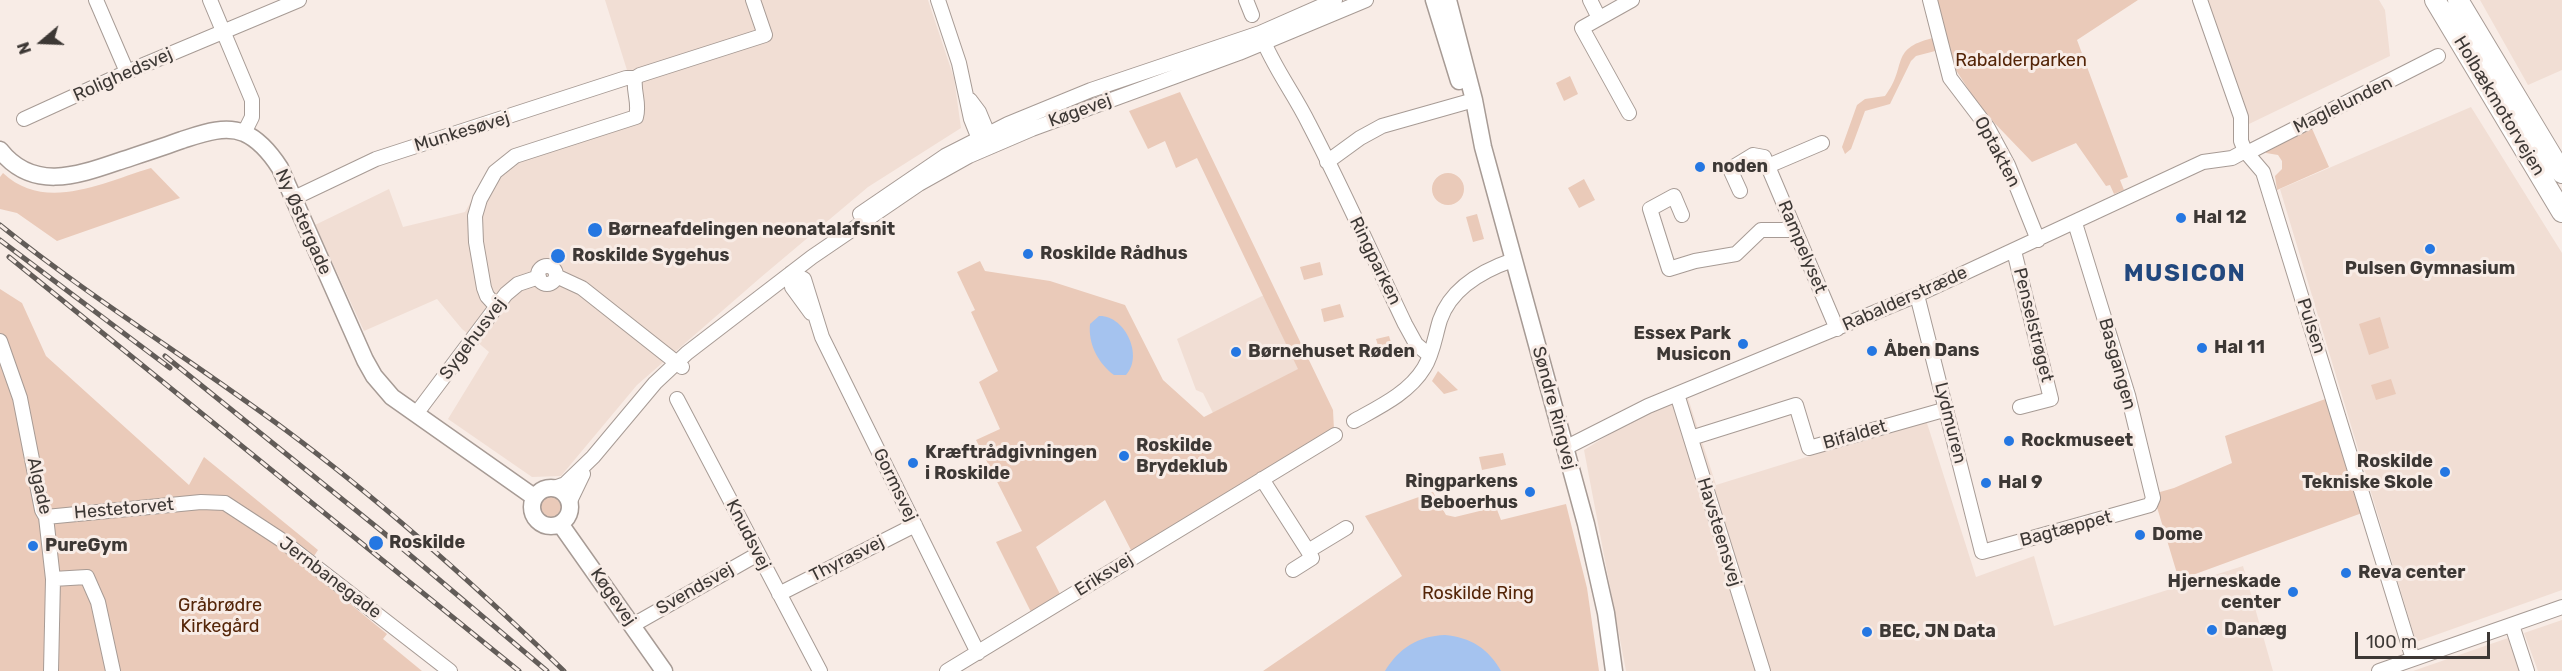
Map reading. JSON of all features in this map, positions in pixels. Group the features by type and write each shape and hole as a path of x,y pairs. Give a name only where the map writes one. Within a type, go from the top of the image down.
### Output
{"highway":[{"path":"2422,0 2456,57 2518,119"},
{"name":"Holbækmotorvejen","path":"2435,0 2518,119 2562,173"},
{"name":"Holbækmotorvejen","path":"2458,0 2562,212"},
{"path":"2466,0 2519,90 2518,119"}],"main road":[{"name":"Søndre Ringvej","path":"1434,0 1470,101"},
{"name":"Søndre Ringvej","path":"1448,0 1470,101 1598,577 1614,671"},
{"path":"0,150 25,171 43,177 62,179 206,133 230,130 244,133"},
{"name":"Ny Østergade","path":"244,133 270,153 294,198 374,376 392,397 534,497"},
{"path":"554,488 562,491 570,501 569,514 561,525 550,527 537,521 532,511 534,497 544,489 554,488"},
{"name":"Køgevej","path":"561,525 664,671"}],"street":[{"path":"96,0 128,72"},
{"path":"210,0 254,107 244,133"},
{"name":"Rolighedsvej","path":"24,119 298,0"},
{"name":"Munkesøvej","path":"294,198 376,159 765,35 753,0"},
{"path":"938,0 967,95 979,112 986,142"},
{"path":"1246,0 1252,15"},
{"name":"Køgevej","path":"554,488 565,484 593,457 655,383 680,365 705,341 812,257 919,184 986,142 1053,120 1262,38 1339,3 1366,0"},
{"path":"1590,0 1599,18"},
{"path":"1629,113 1582,28 1632,0"},
{"name":"Optakten","path":"1930,0 1950,78 1988,128 2008,165 2038,240"},
{"name":"Pulsen","path":"2200,0 2241,117 2240,135 2246,152 2263,172 2413,659"},
{"name":"Ringparken","path":"1262,38 1271,61 1287,82 1405,324 1416,344 1430,355"},
{"name":"Maglelunden","path":"2246,152 2438,56"},
{"path":"497,307 487,296 484,288 474,229 480,199 487,184 504,163 515,156 636,117 639,108 634,78"},
{"path":"1327,162 1360,138 1382,126 1470,101"},
{"path":"1740,191 1730,169 1753,154 1764,157 1768,166 1822,143"},
{"name":"Rabalderstræde","path":"1565,448 1677,393 1917,295 2203,162 2232,158 2246,152"},
{"name":"Rampelyset","path":"1768,166 1837,329"},
{"path":"1682,215 1674,196 1650,209 1670,269 1695,261 1736,254 1761,231 1795,230"},
{"name":"Basgangen","path":"2075,223 2127,395 2153,498 2150,505"},
{"name":"Penselstrøget","path":"2014,251 2051,399 2020,407"},
{"path":"1354,421 1404,390 1424,367 1430,355 1441,317 1463,286 1479,275 1513,260"},
{"name":"Sygehusvej","path":"416,414 512,288 539,277 540,269 547,266 554,269 556,276 582,288 680,365"},
{"name":"Gormsvej","path":"791,273 792,287 814,317 978,653"},
{"name":"Lydmuren","path":"1917,295 1982,552"},
{"name":"Algade","path":"0,341 20,398 42,510 46,517 52,579 51,671"},
{"name":"Havsteensvej","path":"1677,393 1763,671"},
{"name":"Knudsvej","path":"677,399 820,671"},
{"name":"Bifaldet","path":"1690,438 1796,405 1809,448 1947,407"},
{"name":"Eriksvej","path":"947,671 1335,435"},
{"name":"Køgevej","path":"570,501 572,491 593,457"},
{"path":"1262,479 1312,558 1293,570"},
{"name":"Hestetorvet","path":"46,517 201,502"},
{"name":"Jernbanegade","path":"201,502 225,503 280,539 442,668"},
{"name":"Bagtæppet","path":"1982,552 2150,505"},
{"name":"Thyrasvej","path":"779,594 915,525"},
{"path":"1308,551 1346,528"},
{"name":"Svendsvej","path":"633,625 758,554"},
{"path":"52,579 87,577 92,585 112,671"},
{"path":"2379,671 2562,607"},
{"path":"2512,625 2527,671"}],"shaded area":[{"name":"Roskilde Sygehus","path":"605,0 928,0 954,78 961,128 868,187 637,385 561,476 532,477 448,419 489,352 462,329 437,299 364,331 315,225 389,189 403,227 465,212 487,173 502,156 627,115 637,102"},
{"path":"2204,0 2379,0 2385,10 2390,56 2249,124"},
{"path":"2480,0 2562,0 2562,70 2528,85"},
{"name":"Roskilde Tekniske Skole","path":"2471,107 2562,253 2562,590 2416,642 2280,189"},
{"name":"Børnehuset Røden","path":"1264,295 1299,369 1213,413 1203,393 1196,390 1177,339"},
{"path":"1688,398 1716,485 1926,420 1976,577 2034,556 2054,626 2243,566 2273,671 1626,671 1584,450 1631,421"},
{"path":"2562,620 2562,671 2538,671 2524,633"},
{"path":"2508,638 2520,671 2413,671"}],"green space":[{"name":"Rabalderparken","path":"1937,0 2138,0 2077,40 2128,177 2120,180 2124,190 2114,194 2110,185 2106,186 2076,143 2032,162 1982,110 1946,55"},
{"path":"1937,37 1939,50 1916,56 1911,61 1890,104 1865,111 1851,149 1845,154 1842,147 1857,105 1865,99 1885,96 1892,85 1905,52 1921,41"},
{"path":"1570,76 1578,94 1564,101 1556,83"},
{"path":"1180,92 1333,410 1334,430 1132,552 1105,500 1036,547 1061,596 1032,614 996,542 1022,531 976,440 1000,429 979,382 998,371 971,312 975,310 957,272 980,261 985,271 1050,281 1125,305 1163,380 1204,417 1298,369 1197,158 1176,168 1165,141 1148,149 1129,111"},
{"path":"2310,124 2329,167 2277,190 2275,176 2282,169 2282,161 2278,155 2266,153 2264,147"},
{"path":"151,168 180,198 57,241 17,213 0,209 0,177 3,173 19,185 37,191 56,193 95,186"},
{"path":"1448,173 1459,178 1464,189 1459,200 1448,205 1437,200 1432,189 1437,178"},
{"path":"1584,179 1595,200 1579,208 1568,188"},
{"path":"1477,214 1484,239 1473,242 1466,217"},
{"path":"1320,262 1323,275 1304,280 1300,267"},
{"name":"Gråbrødre Kirkegård","path":"0,289 22,303 46,356 189,485 204,457 318,550 306,568 387,634 383,639 422,671 0,671"},
{"path":"1340,304 1344,317 1324,322 1321,309"},
{"path":"2380,317 2389,348 2369,355 2359,324"},
{"path":"1389,336 1394,352 1381,355 1376,339"},
{"path":"1438,371 1458,390 1444,394 1432,381"},
{"path":"2391,379 2396,394 2376,400 2371,385"},
{"path":"2328,398 2362,513 2179,580 2153,494 2174,488 2232,463 2225,436"},
{"path":"1503,453 1506,465 1482,470 1479,457"},
{"name":"Roskilde Ring","path":"1433,492 1446,515 1455,517 1496,507 1501,520 1566,504 1587,588 1599,671 1263,671 1402,576 1365,516"},
{"path":"551,495 560,499 564,508 560,517 551,521 542,517 538,508 542,499"}],"water":[{"path":"1099,316 1108,317 1117,322 1129,338 1133,358 1126,375 1114,375 1103,365 1092,346 1090,324"},
{"path":"1445,635 1471,641 1485,650 1501,671 1385,671 1396,656 1410,645 1426,638"}],"railway":[{"path":"0,225 70,279 287,431 359,487 429,546 564,671"},
{"path":"0,240 170,368"},
{"path":"9,257 519,671"},
{"path":"165,356 384,533 547,671"}],"place":[{"name":"noden","path":"1700,167"},
{"name":"Hal 12","path":"2181,218"},
{"name":"Børneafdelingen neonatalafsnit","path":"595,230"},
{"name":"Pulsen Gymnasium","path":"2430,249"},
{"name":"Roskilde Rådhus","path":"1028,254"},
{"name":"Roskilde Sygehus","path":"558,256"},
{"name":"Essex Park Musicon","path":"1743,344"},
{"name":"Hal 11","path":"2202,348"},
{"name":"Åben Dans","path":"1872,351"},
{"name":"Børnehuset Røden","path":"1236,352"},
{"name":"Rockmuseet","path":"2009,441"},
{"name":"Roskilde Brydeklub","path":"1124,456"},
{"name":"Kræftrådgivningen i Roskilde","path":"913,463"},
{"name":"Roskilde Tekniske Skole","path":"2445,472"},
{"name":"Hal 9","path":"1986,483"},
{"name":"Ringparkens Beboerhus","path":"1530,492"},
{"name":"Dome","path":"2140,535"},
{"name":"Roskilde","path":"376,543"},
{"name":"PureGym","path":"33,546"},
{"name":"Reva center","path":"2346,573"},
{"name":"Hjerneskade center","path":"2293,592"},
{"name":"Danæg","path":"2212,630"},
{"name":"BEC, JN Data","path":"1867,632"}],"district":[{"name":"MUSICON","path":"2185,274"}]}
